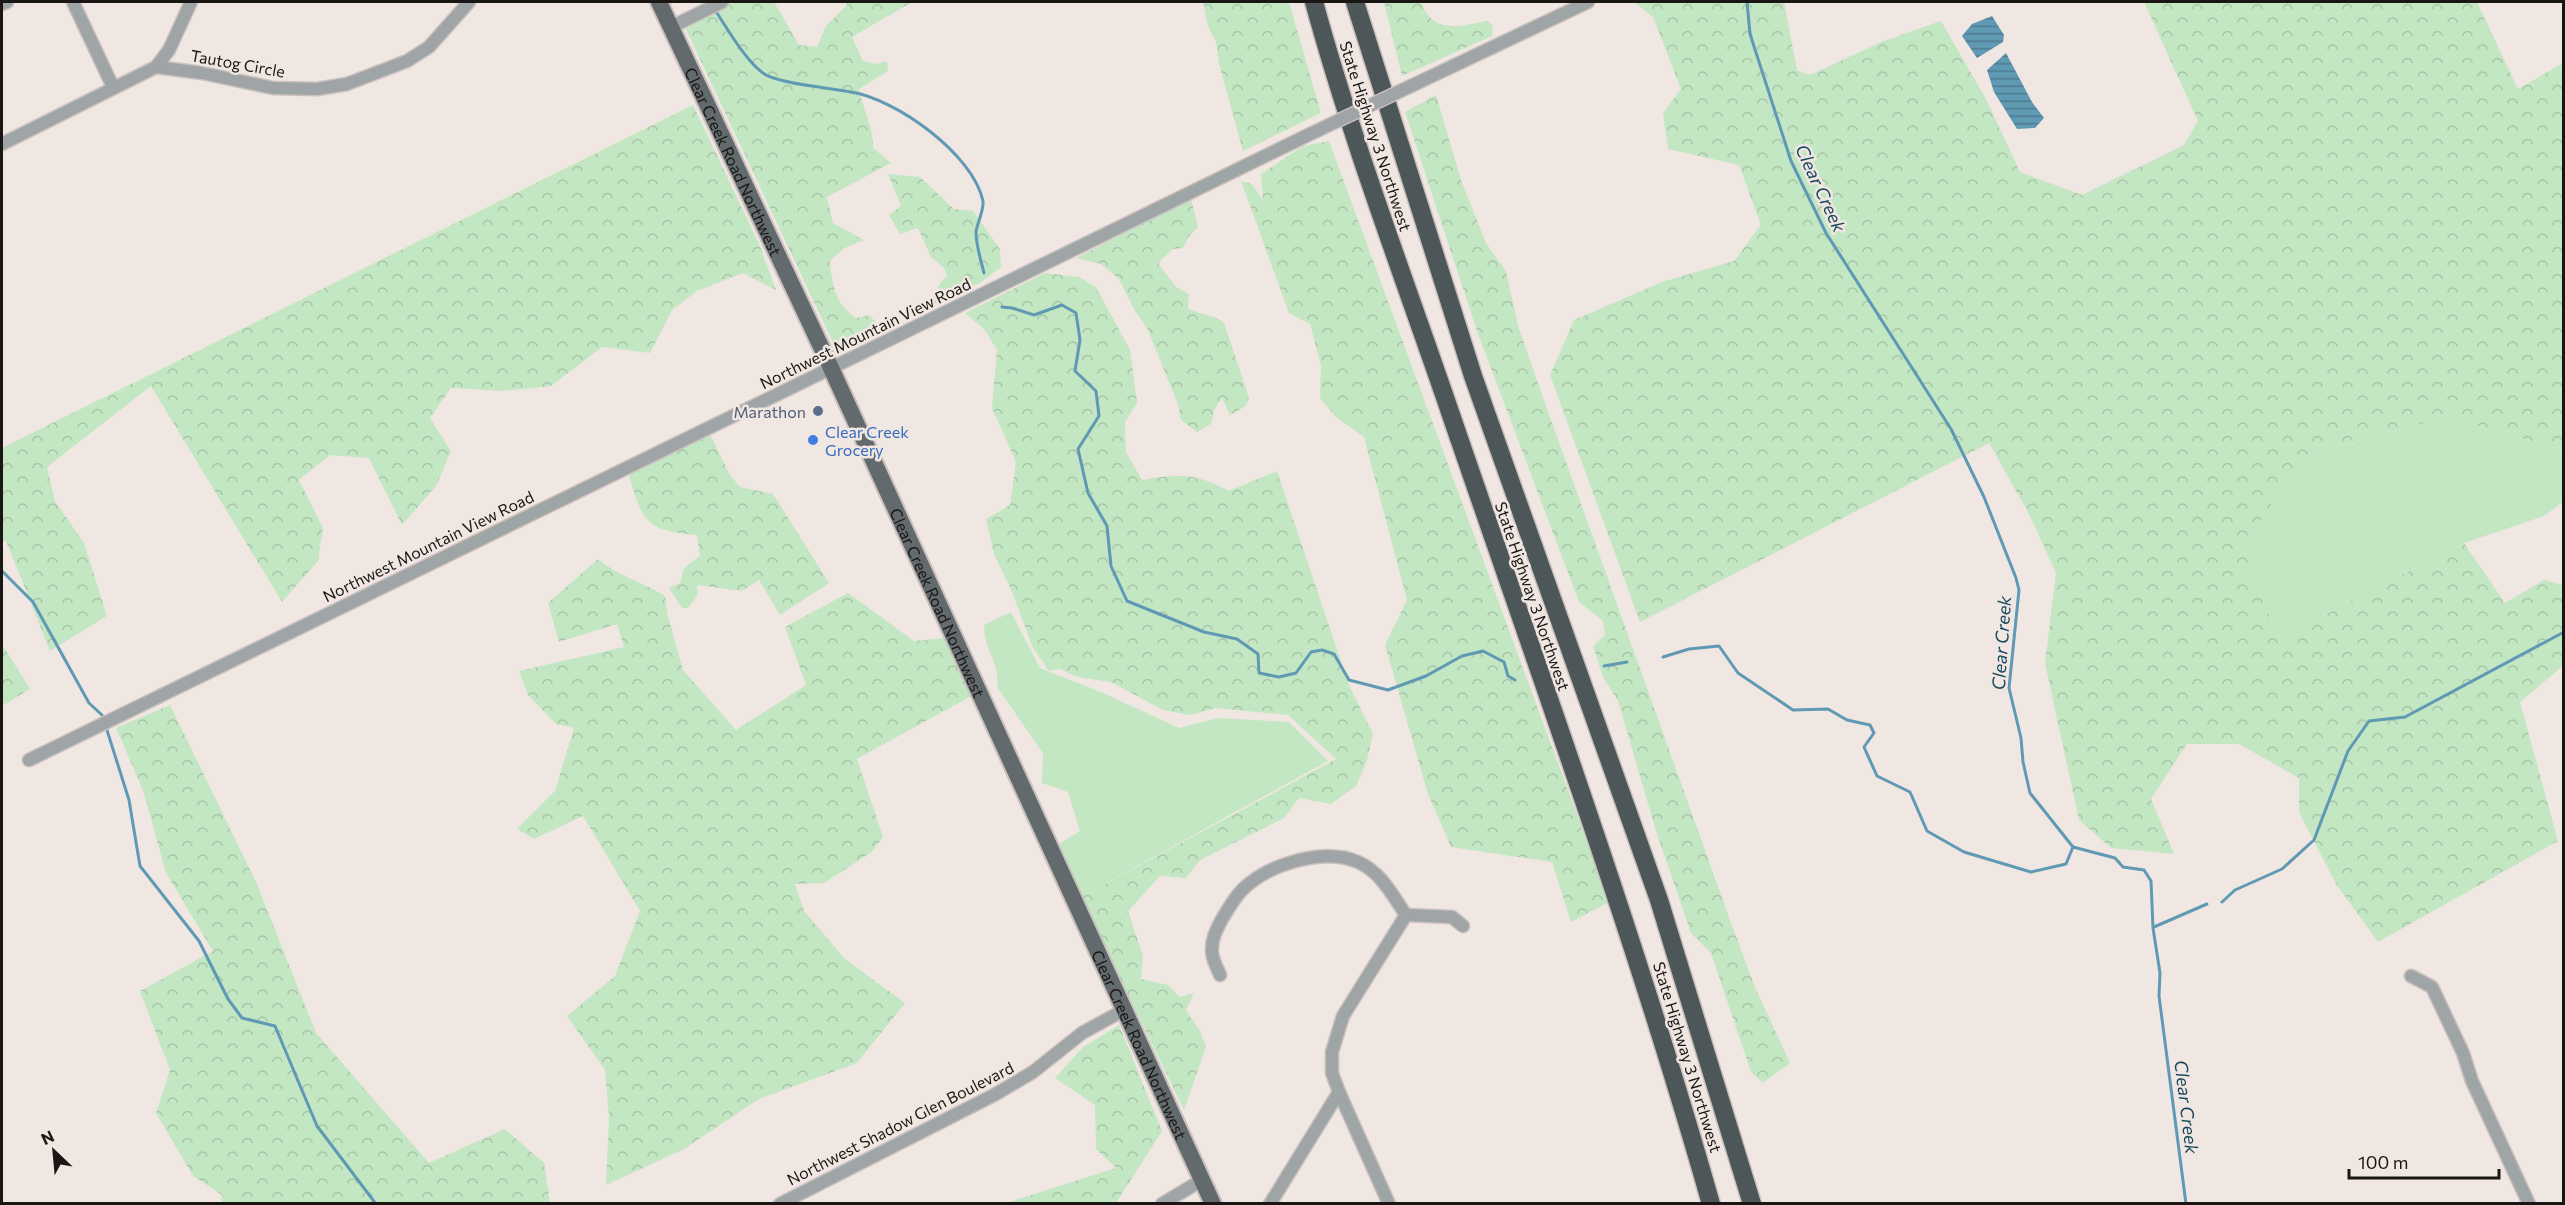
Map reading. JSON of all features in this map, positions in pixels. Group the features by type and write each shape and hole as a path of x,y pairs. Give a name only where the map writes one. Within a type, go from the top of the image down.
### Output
{"highway":[{"name":"State Highway 3 Northwest","path":"1314,2 1336,82 1402,281 1449,408 1629,932 1677,1081 1711,1203"},
{"name":"State Highway 3 Northwest","path":"1355,2 1473,376 1663,910 1752,1203"},
{"path":"1364,2 1382,87"}],"main road":[{"name":"Clear Creek Road Northwest","path":"659,2 831,368 1213,1203"}],"street":[{"path":"2,4 7,2"},
{"path":"73,2 113,87"},
{"name":"Tautog Circle","path":"192,2 169,50 156,67 202,73 273,88 317,89 347,84 399,65 429,47 469,2"},
{"path":"671,27 722,2"},
{"name":"Northwest Mountain View Road","path":"28,760 1305,136 1588,2"},
{"path":"2,144 156,67"},
{"path":"1220,975 1212,956 1214,935 1233,900 1257,879 1285,865 1325,856 1345,857 1358,862 1372,869 1383,881 1406,915"},
{"path":"1406,915 1452,917 1463,926"},
{"path":"1389,1203 1339,1092 1332,1073 1332,1052 1339,1026 1406,915"},
{"path":"2411,976 2432,987 2463,1053 2472,1082 2529,1203"},
{"name":"Northwest Shadow Glen Boulevard","path":"780,1203 994,1095 1033,1072 1082,1033 1124,1010"},
{"path":"1270,1203 1339,1092"},
{"path":"1162,1203 1202,1180"}],"green space":[{"path":"733,2 774,2 799,45 817,47 826,26 847,5 847,2 912,2 852,37 863,61 877,64 887,61 888,71 859,89 872,133 873,148 891,163 827,197 833,223 864,240 844,248 830,261 836,293 849,313 856,318 869,315 876,322 877,329 836,349 684,25"},
{"path":"1203,2 1289,2 1321,113 1243,151 1219,64 1216,42 1208,26"},
{"path":"1384,2 1421,2 1433,20 1448,26 1487,21 1493,25 1492,36 1402,76"},
{"path":"1634,2 1784,2 1797,70 1810,75 1881,42 1941,21 1986,99 2020,172 2082,195 2184,145 2198,121 2144,2 2477,2 2518,89 2563,63 2563,450 2446,417 2303,456 2256,528 2248,569 2280,638 2464,543 2505,603 2544,580 2563,585 2563,666 2520,702 2558,841 2378,942 2336,884 2299,812 2299,778 2239,744 2187,744 2151,799 2174,854 2111,848 2079,820 2045,663 2056,573 2029,514 1989,443 1640,622 1550,375 1574,320 1662,282 1734,261 1761,225 1739,165 1668,149 1663,113 1681,89 1653,17"},
{"path":"1436,95 1461,180 1486,243 1506,271 1518,326 1731,923 1755,987 1790,1063 1763,1083 1751,1072 1711,953 1691,933 1656,831 1618,701 1603,677 1593,646 1605,635 1603,621 1579,602 1478,334 1405,112"},
{"path":"693,105 759,244 776,290 743,273 697,291 672,310 650,353 602,347 551,386 504,391 451,388 430,418 451,451 436,486 402,525 369,458 330,455 299,480 323,528 318,561 282,602 151,386 47,467 55,501 84,543 107,616 50,651 6,541 2,541 2,448"},
{"path":"1329,141 1609,902 1571,922 1552,862 1451,847 1428,794 1385,645 1407,600 1364,437 1336,417 1320,398 1321,365 1310,324 1289,313 1241,181 1252,184 1263,200 1261,174 1303,146"},
{"path":"888,174 920,177 954,209 973,211 1000,249 1001,267 980,283 945,297 936,304 933,298 941,282 947,276 945,269 931,257 918,228 900,234 889,215 901,206"},
{"path":"1191,199 1198,227 1189,236 1183,248 1173,249 1158,263 1176,287 1189,294 1188,308 1224,323 1249,397 1246,406 1230,415 1222,398 1214,410 1211,424 1197,432 1180,419 1179,407 1147,328 1135,311 1119,279 1101,264 1076,258"},
{"path":"1045,273 1079,277 1096,287 1130,350 1137,403 1125,422 1126,452 1142,480 1166,476 1187,476 1207,481 1229,491 1277,471 1349,685 1373,734 1367,760 1356,786 1331,804 1299,798 1284,818 1200,860 1186,878 1160,876 1128,911 1143,956 1141,979 1168,985 1180,997 1194,993 1186,1010 1200,1031 1206,1047 1184,1110 1081,897 1336,759 1288,715 1216,708 1190,715 1163,710 1111,682 1077,677 1060,669 1049,671 1033,648 1012,592 994,554 986,519 1010,505 1016,462 992,408 997,350 985,330 965,313"},
{"path":"2446,417 2563,450 2563,502 2544,516 2464,543 2280,638 2248,569 2256,528 2303,456"},
{"path":"710,434 730,475 740,487 773,494 829,583 780,615 759,580 742,591 697,585 698,594 688,608 682,608 669,588 680,583 684,568 700,556 697,535 665,530 648,520 637,501 628,472"},
{"path":"598,559 614,570 665,596 668,617 683,670 736,730 806,685 785,627 848,593 914,641 944,638 973,695 857,759 883,837 872,852 824,883 795,884 804,911 845,959 905,1003 857,1063 759,1099 684,1149 606,1185 609,1117 605,1070 567,1016 615,976 640,911 583,816 534,839 517,829 555,791 574,728 556,724 528,695 519,671 624,647 617,624 559,642 548,603"},
{"path":"1011,612 1040,668 1101,692 1179,728 1217,718 1289,722 1328,761 1081,897 1057,845 1080,831 1068,792 1042,783 1043,753 997,687 997,672 984,625"},
{"path":"2,644 30,689 2,706"},
{"path":"170,705 256,882 316,1033 429,1163 505,1129 544,1163 550,1203 221,1203 222,1195 193,1176 156,1113 170,1070 140,991 213,951 166,873 143,790 116,728"},
{"path":"1119,1025 1162,1131 1116,1203 1006,1203 1116,1168 1096,1149 1095,1105 1055,1078 1083,1047"}],"water":[{"path":"1992,16 2004,35 2003,42 1977,58 1962,36 1972,24"},
{"path":"2006,53 2032,102 2044,118 2035,128 2017,129 1994,92 1987,70"}],"waterway":[{"name":"Clear Creek","path":"1747,2 1750,34 1791,161 1826,233 1951,429 1984,497 2016,578 2019,590 2009,688 2021,738 2023,762 2030,793 2073,847 2115,858 2123,867 2144,870 2151,881 2153,928 2160,973 2159,996 2186,1204"},
{"path":"715,10 745,55 766,75 783,81 869,97 910,117 949,148 976,183 983,201 976,232 984,273"},
{"path":"1002,307 1034,315 1062,305 1076,313 1080,340 1075,371 1096,391 1099,416 1078,449 1088,493 1107,526 1111,566 1127,601 1204,632 1237,639 1258,654 1259,673 1279,677 1296,673 1311,652 1322,650 1334,654 1349,680 1388,690 1426,676 1462,656 1483,651 1504,662 1508,676 1515,680"},
{"path":"2,571 33,602 89,703 102,715 104,721"},
{"path":"2222,902 2235,890 2282,869 2314,840 2348,751 2369,721 2405,717 2564,632"},
{"path":"1663,657 1689,649 1719,646 1738,673 1793,710 1828,709 1847,720 1870,725 1874,733 1864,747 1877,776 1910,792 1927,831 1964,852 2031,872 2066,864 2073,847"},
{"path":"1604,666 1627,662"},
{"path":"106,727 129,800 140,866 199,941 228,999 242,1018 275,1026 317,1126 376,1204"},
{"path":"2154,927 2207,904"}],"place":[{"name":"Marathon","path":"818,411"},
{"name":"Clear Creek Grocery","path":"813,440"}]}
